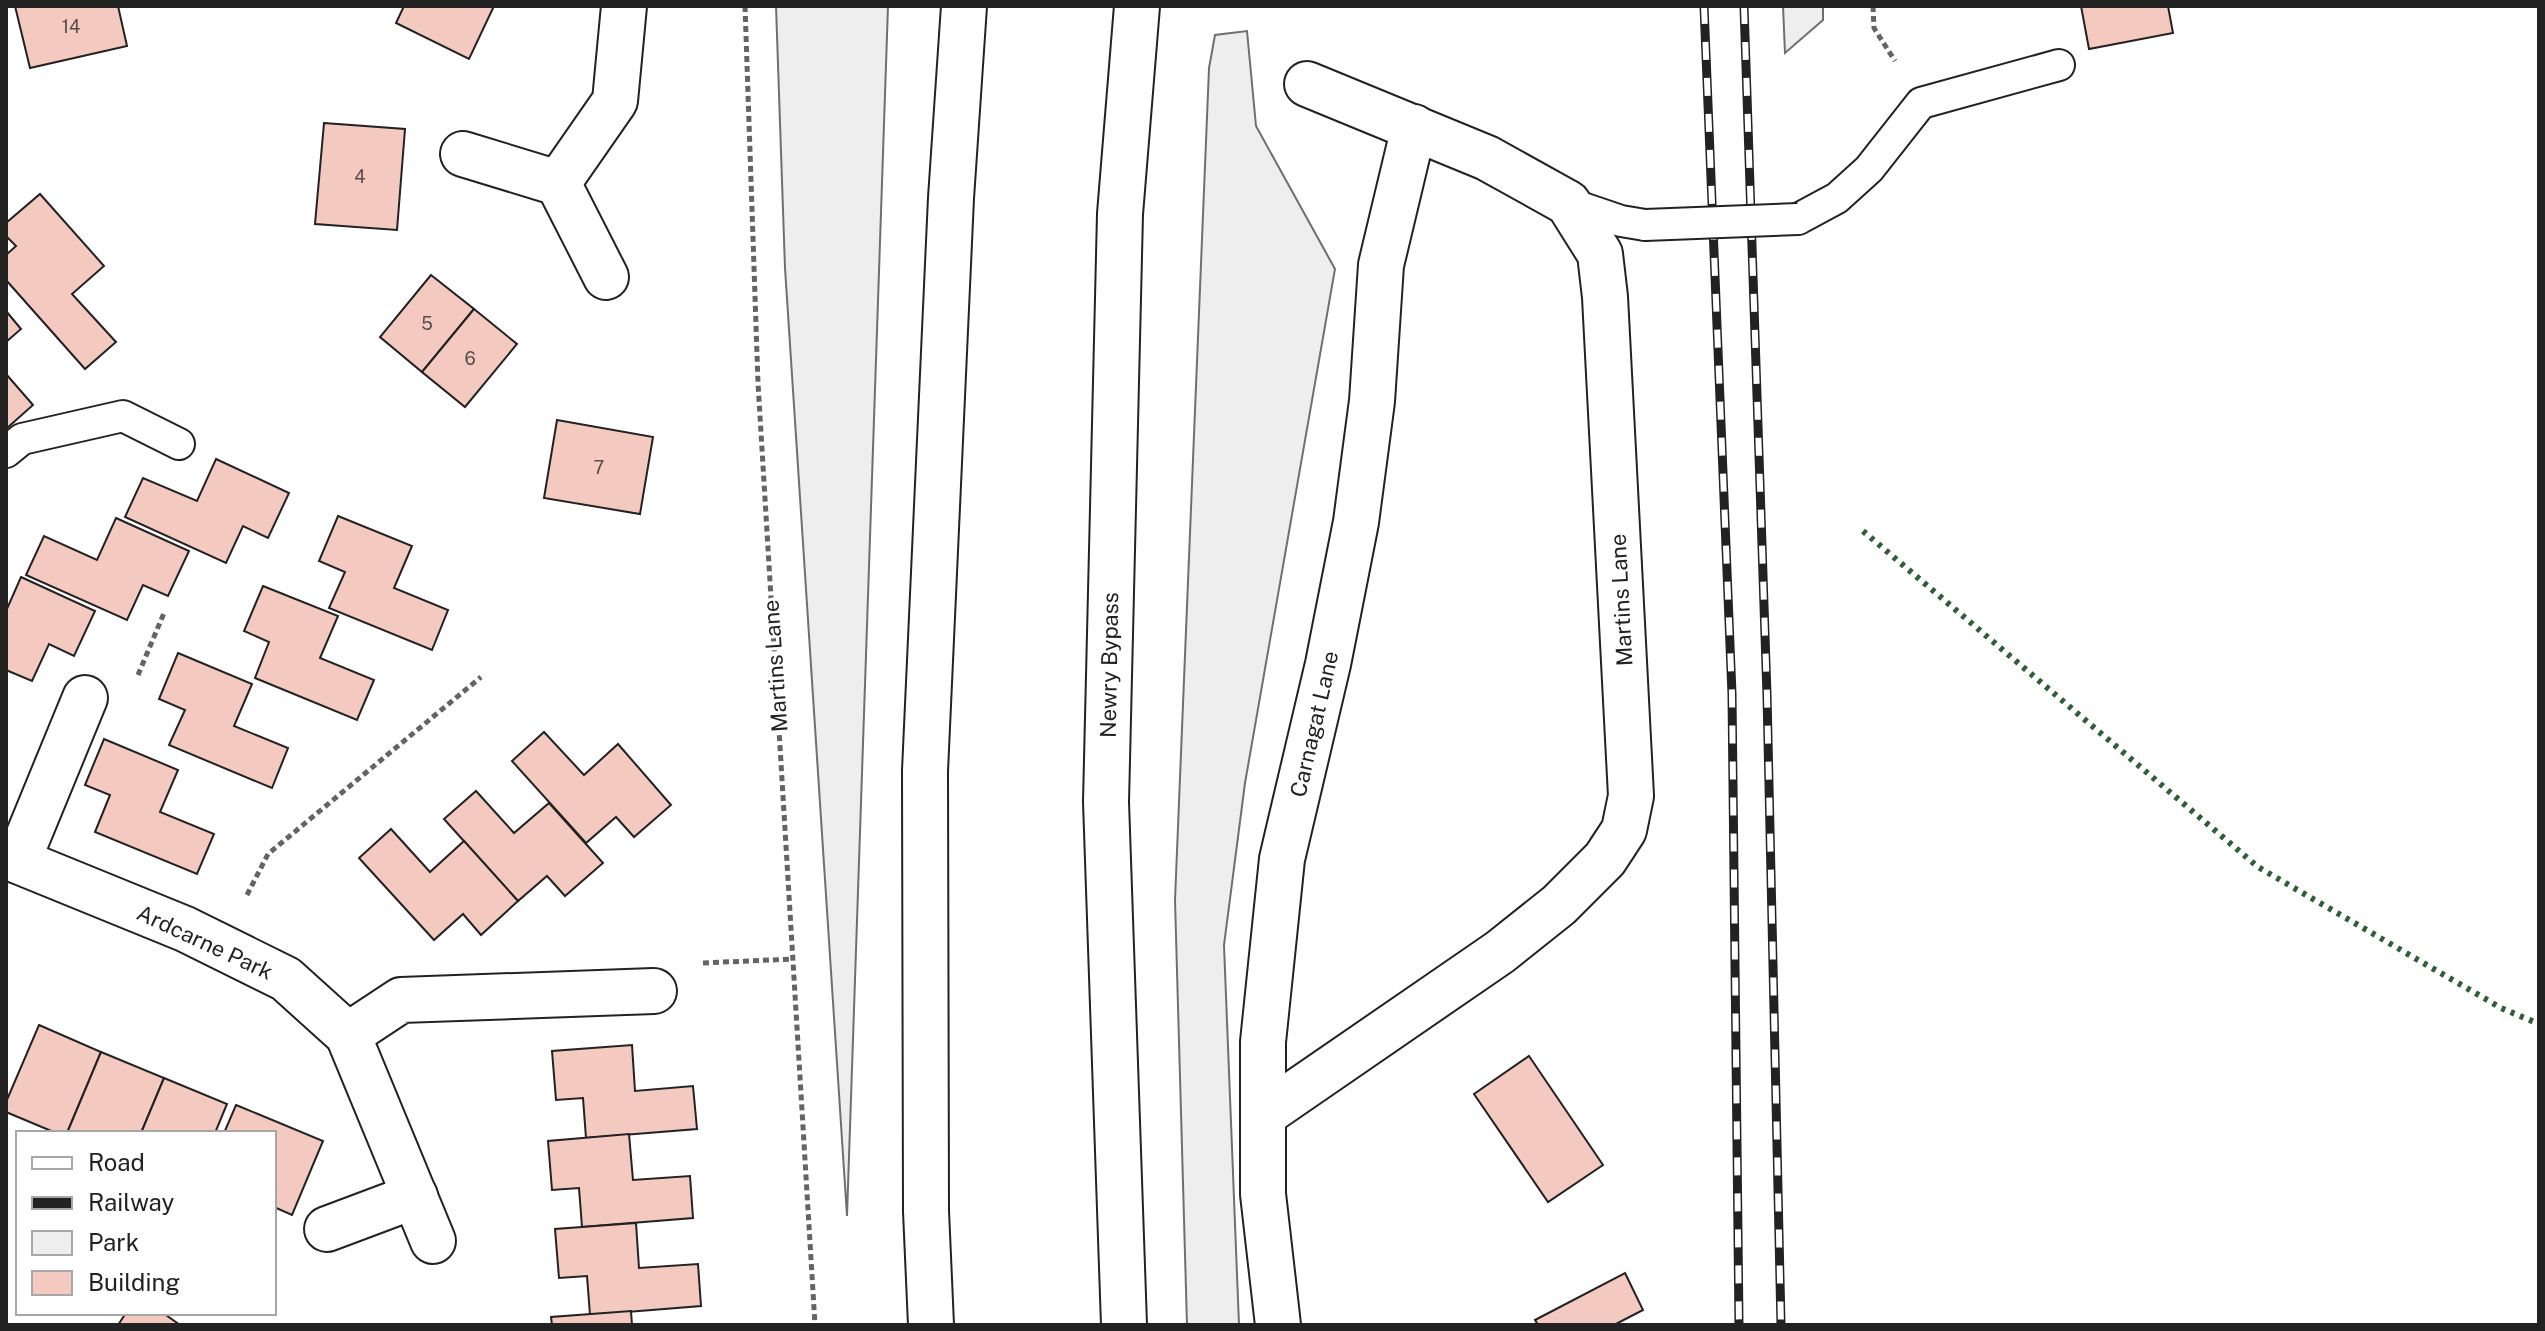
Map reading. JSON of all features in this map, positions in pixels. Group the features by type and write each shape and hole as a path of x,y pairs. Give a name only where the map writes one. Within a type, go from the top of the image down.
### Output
{"main road":[{"path":"558,183 615,101 624,6"},
{"path":"931,1325 926,1211 925,771 951,198 964,6"},
{"name":"Newry Bypass","path":"1124,1325 1106,802 1120,214 1137,6"},
{"name":"Martins Lane","path":"1263,1115 1500,952 1559,905 1605,859 1624,830 1631,796 1605,297 1600,254 1568,203 1487,158 1307,84"},
{"name":"Carnagat Lane","path":"1278,1325 1263,1194 1263,1042 1282,859 1328,664 1356,522 1372,401 1381,265 1414,127"},
{"path":"463,154 558,183 606,277"},
{"name":"Ardcarne Park","path":"85,698 12,857 185,929 286,979 348,1035 433,1241"},
{"path":"348,1035 401,1000 654,991"},
{"path":"327,1229 415,1196"}],"lane":[{"path":"1568,203 1621,221 1645,225 1798,219 1837,198 1869,169 1921,103 2059,65"},
{"path":"6,452 22,439 123,416 179,444"}],"path":[{"name":"Martins Lane","path":"745,6 758,383 815,1325"},
{"path":"1873,6 1874,28 1921,103"},
{"path":"220,946 268,854 481,677"},
{"path":"654,991 702,963 793,959"}],"green space":[{"path":"776,6 888,6 847,1216 785,268"},
{"path":"1783,6 1823,6 1823,20 1785,53"},
{"path":"1247,31 1256,126 1335,269 1245,783 1224,945 1239,1325 1187,1325 1175,900 1209,68 1215,35"}],"building":[{"path":"15,6 118,6 127,46 30,68"},
{"path":"404,6 494,6 469,59 396,23"},
{"path":"2081,6 2168,6 2173,33 2089,49"},
{"path":"324,123 405,129 397,230 315,224"},
{"path":"40,194 104,266 72,294 116,342 85,369 6,280 6,255 16,246 6,236 6,223"},
{"path":"431,275 474,309 422,372 380,337"},
{"path":"474,309 517,344 465,407 422,372"},
{"path":"6,311 21,329 6,342"},
{"path":"6,374 33,405 6,429"},
{"path":"557,420 653,437 640,514 544,498"},
{"path":"216,459 289,493 268,538 243,526 226,563 125,517 143,478 197,501"},
{"path":"338,516 412,546 394,588 448,610 432,650 329,608 345,572 319,561"},
{"path":"116,518 189,551 168,596 143,585 127,620 26,575 44,536 97,560"},
{"path":"21,577 95,611 74,656 49,644 32,681 6,670 6,611"},
{"path":"263,586 338,616 320,658 374,680 357,720 255,678 269,642 244,631"},
{"path":"178,653 252,684 234,726 288,748 272,788 169,745 185,710 159,699"},
{"path":"544,732 584,775 618,744 671,805 634,837 616,817 586,843 512,761"},
{"path":"104,739 178,770 160,812 214,834 197,874 95,832 110,795 85,785"},
{"path":"476,791 514,833 549,803 603,863 565,896 547,876 518,901 444,819"},
{"path":"391,829 430,872 464,841 518,901 481,935 463,914 434,940 359,858"},
{"path":"39,1025 101,1052 68,1131 51,1131 6,1112 6,1102"},
{"path":"632,1045 635,1091 693,1086 697,1129 586,1138 583,1098 556,1100 552,1051"},
{"path":"101,1052 164,1078 142,1131 68,1131"},
{"path":"1529,1056 1603,1165 1548,1202 1474,1094"},
{"path":"164,1078 227,1104 216,1131 142,1131"},
{"path":"236,1105 323,1141 292,1215 276,1208 276,1131 225,1131"},
{"path":"629,1134 633,1180 690,1176 693,1218 582,1227 579,1188 552,1190 548,1141"},
{"path":"636,1223 639,1268 698,1264 701,1306 590,1315 587,1276 559,1278 555,1229"},
{"path":"1625,1273 1643,1310 1614,1325 1538,1325 1535,1320"},
{"path":"631,1311 632,1325 552,1325 551,1317"},
{"path":"125,1315 166,1315 180,1325 118,1325"}],"railway":[{"path":"1704,6 1732,694 1739,1325"},
{"path":"1744,6 1767,695 1781,1325"}],"hedge":[{"path":"1863,531 2258,867 2501,1008 2539,1024"}]}
